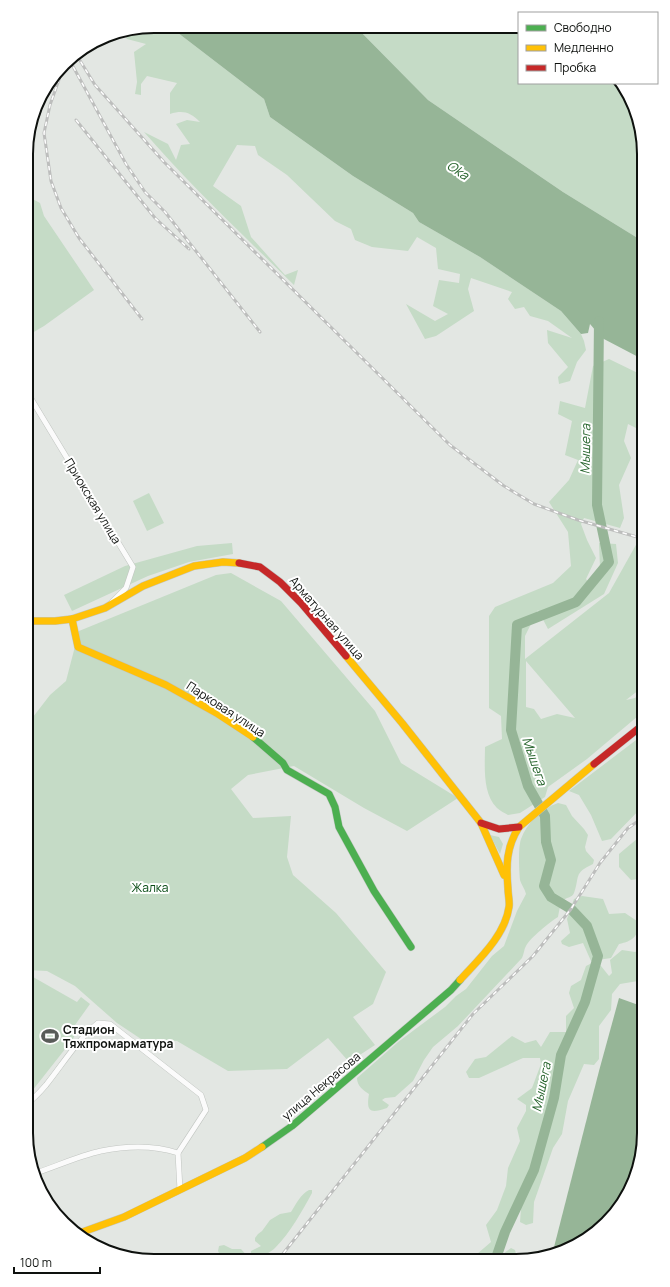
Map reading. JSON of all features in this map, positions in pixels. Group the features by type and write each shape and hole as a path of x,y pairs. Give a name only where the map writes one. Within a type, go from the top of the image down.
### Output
{"street":[{"name":"Приокская улица","path":"33,402 133,567 126,588 105,608"},
{"name":"Арматурная улица","path":"33,620 55,621 72,619 105,608 143,586 194,566 223,562 244,563 260,567 280,582 306,609 402,723 422,751 481,823"},
{"name":"Парковая улица","path":"72,619 78,647 166,685 218,714 251,735 283,763 288,770 329,794 335,807 339,827 374,891 411,947"},
{"name":"улица Некрасова","path":"84,1232 124,1217 245,1158 292,1126 451,990 494,942 502,928 509,907 506,868 508,850 519,827 637,730"},
{"path":"481,823 499,829 519,827"},
{"name":"улица Некрасова","path":"481,823 507,881"},
{"path":"33,1100 85,1034 98,1023 110,1024 201,1095 206,1110 178,1153 180,1190"},
{"path":"39,1172 100,1151 122,1148 167,1149 178,1153"}],"green space":[{"path":"146,33 178,33 264,99 270,117 353,176 413,213 419,222 480,257 561,311 581,334 586,350 577,362 570,381 559,384 558,377 568,367 548,343 547,330 572,338 548,321 530,316 524,307 515,309 508,299 512,292 471,278 468,289 474,311 436,336 425,339 406,304 435,321 448,314 433,306 439,280 459,283 460,274 438,269 436,248 417,237 408,251 372,247 355,240 351,229 335,221 287,175 258,155 255,146 237,145 213,186 241,206 251,237 285,275 298,270 294,285 199,191 144,132 168,144 176,160 181,145 190,144 176,124 187,120 200,122 190,114 183,112 170,114 170,93 177,83 147,76 141,84 141,95 135,94 137,82 134,52 146,44 127,39 125,36"},
{"path":"362,33 518,33 518,84 615,84 625,100 631,115 636,138 637,238 563,192 428,100"},
{"path":"33,199 40,203 44,216 94,290 33,332"},
{"path":"609,359 637,373 637,428 628,424 624,441 631,458 619,485 624,518 620,528 584,518 581,524 596,558 586,579 590,584 600,568 599,543 616,544 618,563 604,594 548,629 538,610 525,636 525,659 609,593 637,543 637,691 626,700 637,696 637,717 587,759 548,787 545,797 520,813 508,815 498,809 492,802 485,779 485,747 502,739 501,716 489,708 489,616 495,607 553,583 571,566 568,532 549,502 569,480 578,460 565,455 572,421 558,414 560,401 585,408 593,366","holes":["526,661 575,718 557,714 541,719 534,709 526,707"]},
{"path":"149,493 164,523 147,531 133,501"},
{"path":"232,543 233,554 189,562 148,576 72,611 64,595 125,566 197,546"},
{"name":"Жалка","path":"231,573 281,601 375,711 401,763 458,798 407,831 364,808 294,766 248,775 231,789 253,818 291,816 287,857 293,875 336,913 386,972 373,1004 353,1017 375,1045 349,1062 328,1038 287,1069 228,1071 177,1041 141,1039 117,1023 75,986 47,971 33,970 33,717 50,695 66,681 79,631 216,575"},
{"path":"637,739 637,812 611,839 602,841 591,815 579,795 569,791"},
{"path":"558,803 566,805 572,816 588,835 585,847 586,851 594,860 593,864 582,870 578,876 574,893 572,896 563,901 558,917 545,926 528,943 525,947 522,958 458,1026 433,1047 413,1081 395,1097 385,1098 382,1100 389,1105 387,1108 377,1111 370,1110 368,1105 369,1094 359,1086 357,1078 398,1042 445,1007 466,989 492,956 504,946 517,911 526,894 520,880 519,853 521,839 527,827 535,817"},
{"path":"490,835 499,837 503,844 500,854"},
{"path":"637,839 637,879 631,880 619,867 619,854"},
{"path":"582,896 603,899 609,914 625,913 637,921 636,935 631,940 619,944 611,958 591,961 583,943 569,947 562,944 561,941 570,933 567,919 574,899"},
{"path":"622,950 635,952 637,951 637,981 620,984 612,994 611,1010 599,1026 599,1059 594,1065 584,1064 568,1101 562,1134 553,1148 534,1202 533,1223 526,1225 520,1222 522,1195 514,1204 499,1236 500,1254 477,1254 491,1242 486,1225 497,1210 506,1186 508,1168 520,1141 517,1128 526,1111 526,1105 517,1099 532,1088 541,1064 540,1058 523,1058 479,1078 469,1078 466,1072 475,1059 486,1057 512,1036 525,1043 536,1040 541,1047 550,1032 566,1032 566,1016 574,1008 569,993 571,986 581,980 586,966 594,962 601,966 609,976 612,973 610,960"},
{"name":"Стадион Тяжпромарматура","path":"33,977 77,1002 81,997 90,1004 75,1025 76,1032 73,1039 33,1090"},
{"path":"312,1190 312,1193 300,1214 281,1242 267,1254 251,1254 251,1251 261,1246 255,1241 255,1238 270,1220 280,1214 291,1212 306,1192"},
{"path":"224,1245 232,1249 241,1249 245,1254 220,1254 218,1251 219,1246"},
{"path":"511,1248 515,1250 516,1254 503,1254"}],"water":[{"name":"Oka","path":"178,33 362,33 428,100 563,192 637,238 637,356 602,338 590,324 588,333 581,334 561,311 480,257 419,222 413,213 353,176 270,117 264,99"},
{"path":"619,998 637,1004 637,1141 633,1164 628,1179 621,1194 602,1219 570,1242 554,1248"}],"waterway":[{"name":"Мышега","path":"497,1254 505,1232 534,1170 554,1098 561,1055 585,1002 598,956 587,926 571,909 551,897 544,886 551,860 546,842 545,816 528,786 511,730 517,625 576,602 609,562 597,505 599,321"}],"railway":[{"path":"79,59 95,85 164,162 450,445 504,486 534,504 578,520 637,537"},
{"path":"72,65 126,164 145,192 165,212 260,332"},
{"path":"60,78 50,105 44,133 51,181 61,208 79,238 142,319"},
{"path":"76,120 155,218 189,249"},
{"path":"283,1254 473,1014 533,956 571,909 600,863 628,828 637,822"}],"traffic: fast":[{"path":"253,737 283,763 287,770 329,794 335,807 339,827 374,891 411,947"},
{"path":"262,1147 292,1126 451,990 460,980"}],"traffic: slow":[{"path":"33,621 72,619 105,608 143,586 194,566 223,562 239,563"},
{"path":"72,619 78,647 166,685 218,714 253,737"},
{"path":"346,656 402,723 481,823 504,875"},
{"path":"460,980 490,947 502,928 506,918 509,905 507,872 509,849 519,827 594,764"},
{"path":"84,1232 124,1217 245,1158 262,1147"}],"traffic: jam":[{"path":"239,563 260,567 280,582 301,603 346,656"},
{"path":"594,764 637,730"},
{"path":"481,823 499,829 519,827"}],"place":[{"name":"Стадион Тяжпромарматура","path":"50,1036"}]}
